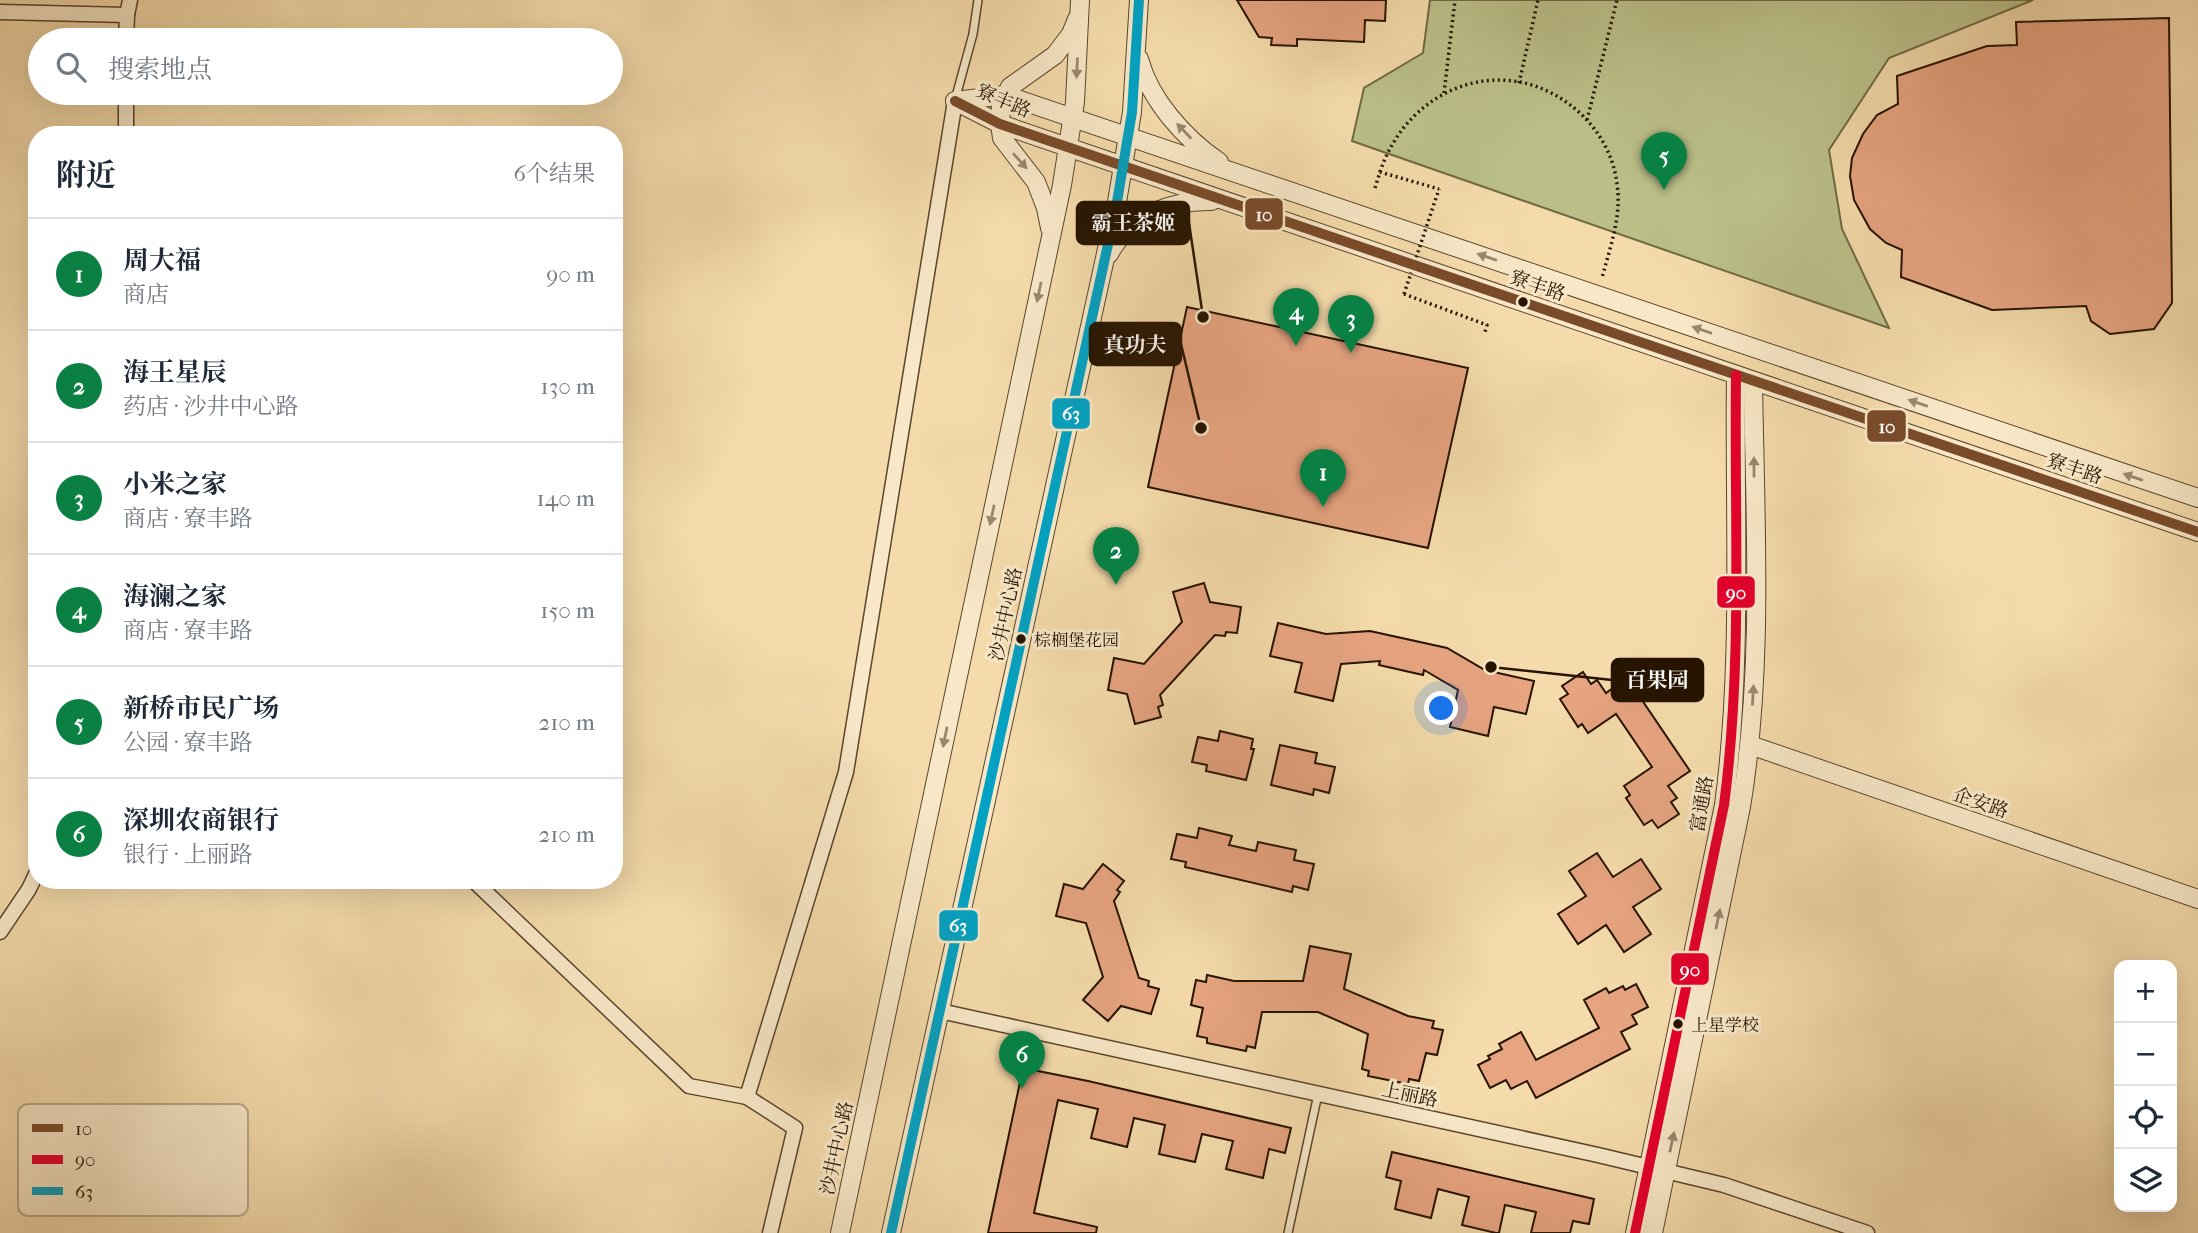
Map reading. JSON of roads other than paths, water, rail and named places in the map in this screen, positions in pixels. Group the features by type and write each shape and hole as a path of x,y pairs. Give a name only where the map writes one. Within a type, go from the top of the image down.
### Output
{"street":[{"path":"126,28 131,0"},
{"name":"沙井中心路","path":"891,1233 1124,166 1130,136 1139,0"},
{"path":"1051,236 1046,208 1036,182 1002,138 1000,124 1005,94 1018,80 1055,55 1071,34 1080,4"},
{"name":"沙井中心路","path":"840,1233 1069,148 1080,4"},
{"path":"0,12 127,15"},
{"path":"1137,46 1143,74 1165,109 1199,146 1237,173"},
{"name":"寮丰路","path":"955,101 1005,94 2198,498"},
{"path":"747,1097 846,772 955,101"},
{"name":"寮丰路","path":"955,101 1000,124 1069,148 2198,532"},
{"path":"126,105 126,126"},
{"path":"1103,267 1120,237 1162,209 1192,201 1233,203"},
{"name":"富通路","path":"1653,1233 1657,1169 1729,767 1736,635 1736,374"},
{"name":"富通路","path":"1635,1233 1657,1169 1738,821 1749,745 1756,626 1753,381"},
{"name":"企安路","path":"1749,745 2198,899"},
{"path":"0,932 29,889"},
{"path":"482,889 688,1086 747,1097 795,1128 770,1233"},
{"name":"上丽路","path":"940,1011 1724,1185 1867,1233"}],"lane":[{"path":"955,101 973,34 978,0"},
{"path":"1288,1233 1294,1195 1318,1094"}],"place":[{"name":"新桥市民广场","path":"1664,190"},
{"name":"霸王茶姬","path":"1203,317"},
{"name":"海澜之家","path":"1296,346"},
{"name":"小米之家","path":"1351,353"},
{"name":"真功夫","path":"1201,428"},
{"name":"周大福","path":"1323,507"},
{"name":"海王星辰","path":"1116,585"},
{"name":"棕榈堡花园","path":"1021,639"},
{"name":"百果园","path":"1491,667"},
{"name":"上星学校","path":"1678,1024"},
{"name":"深圳农商银行","path":"1022,1089"}]}
